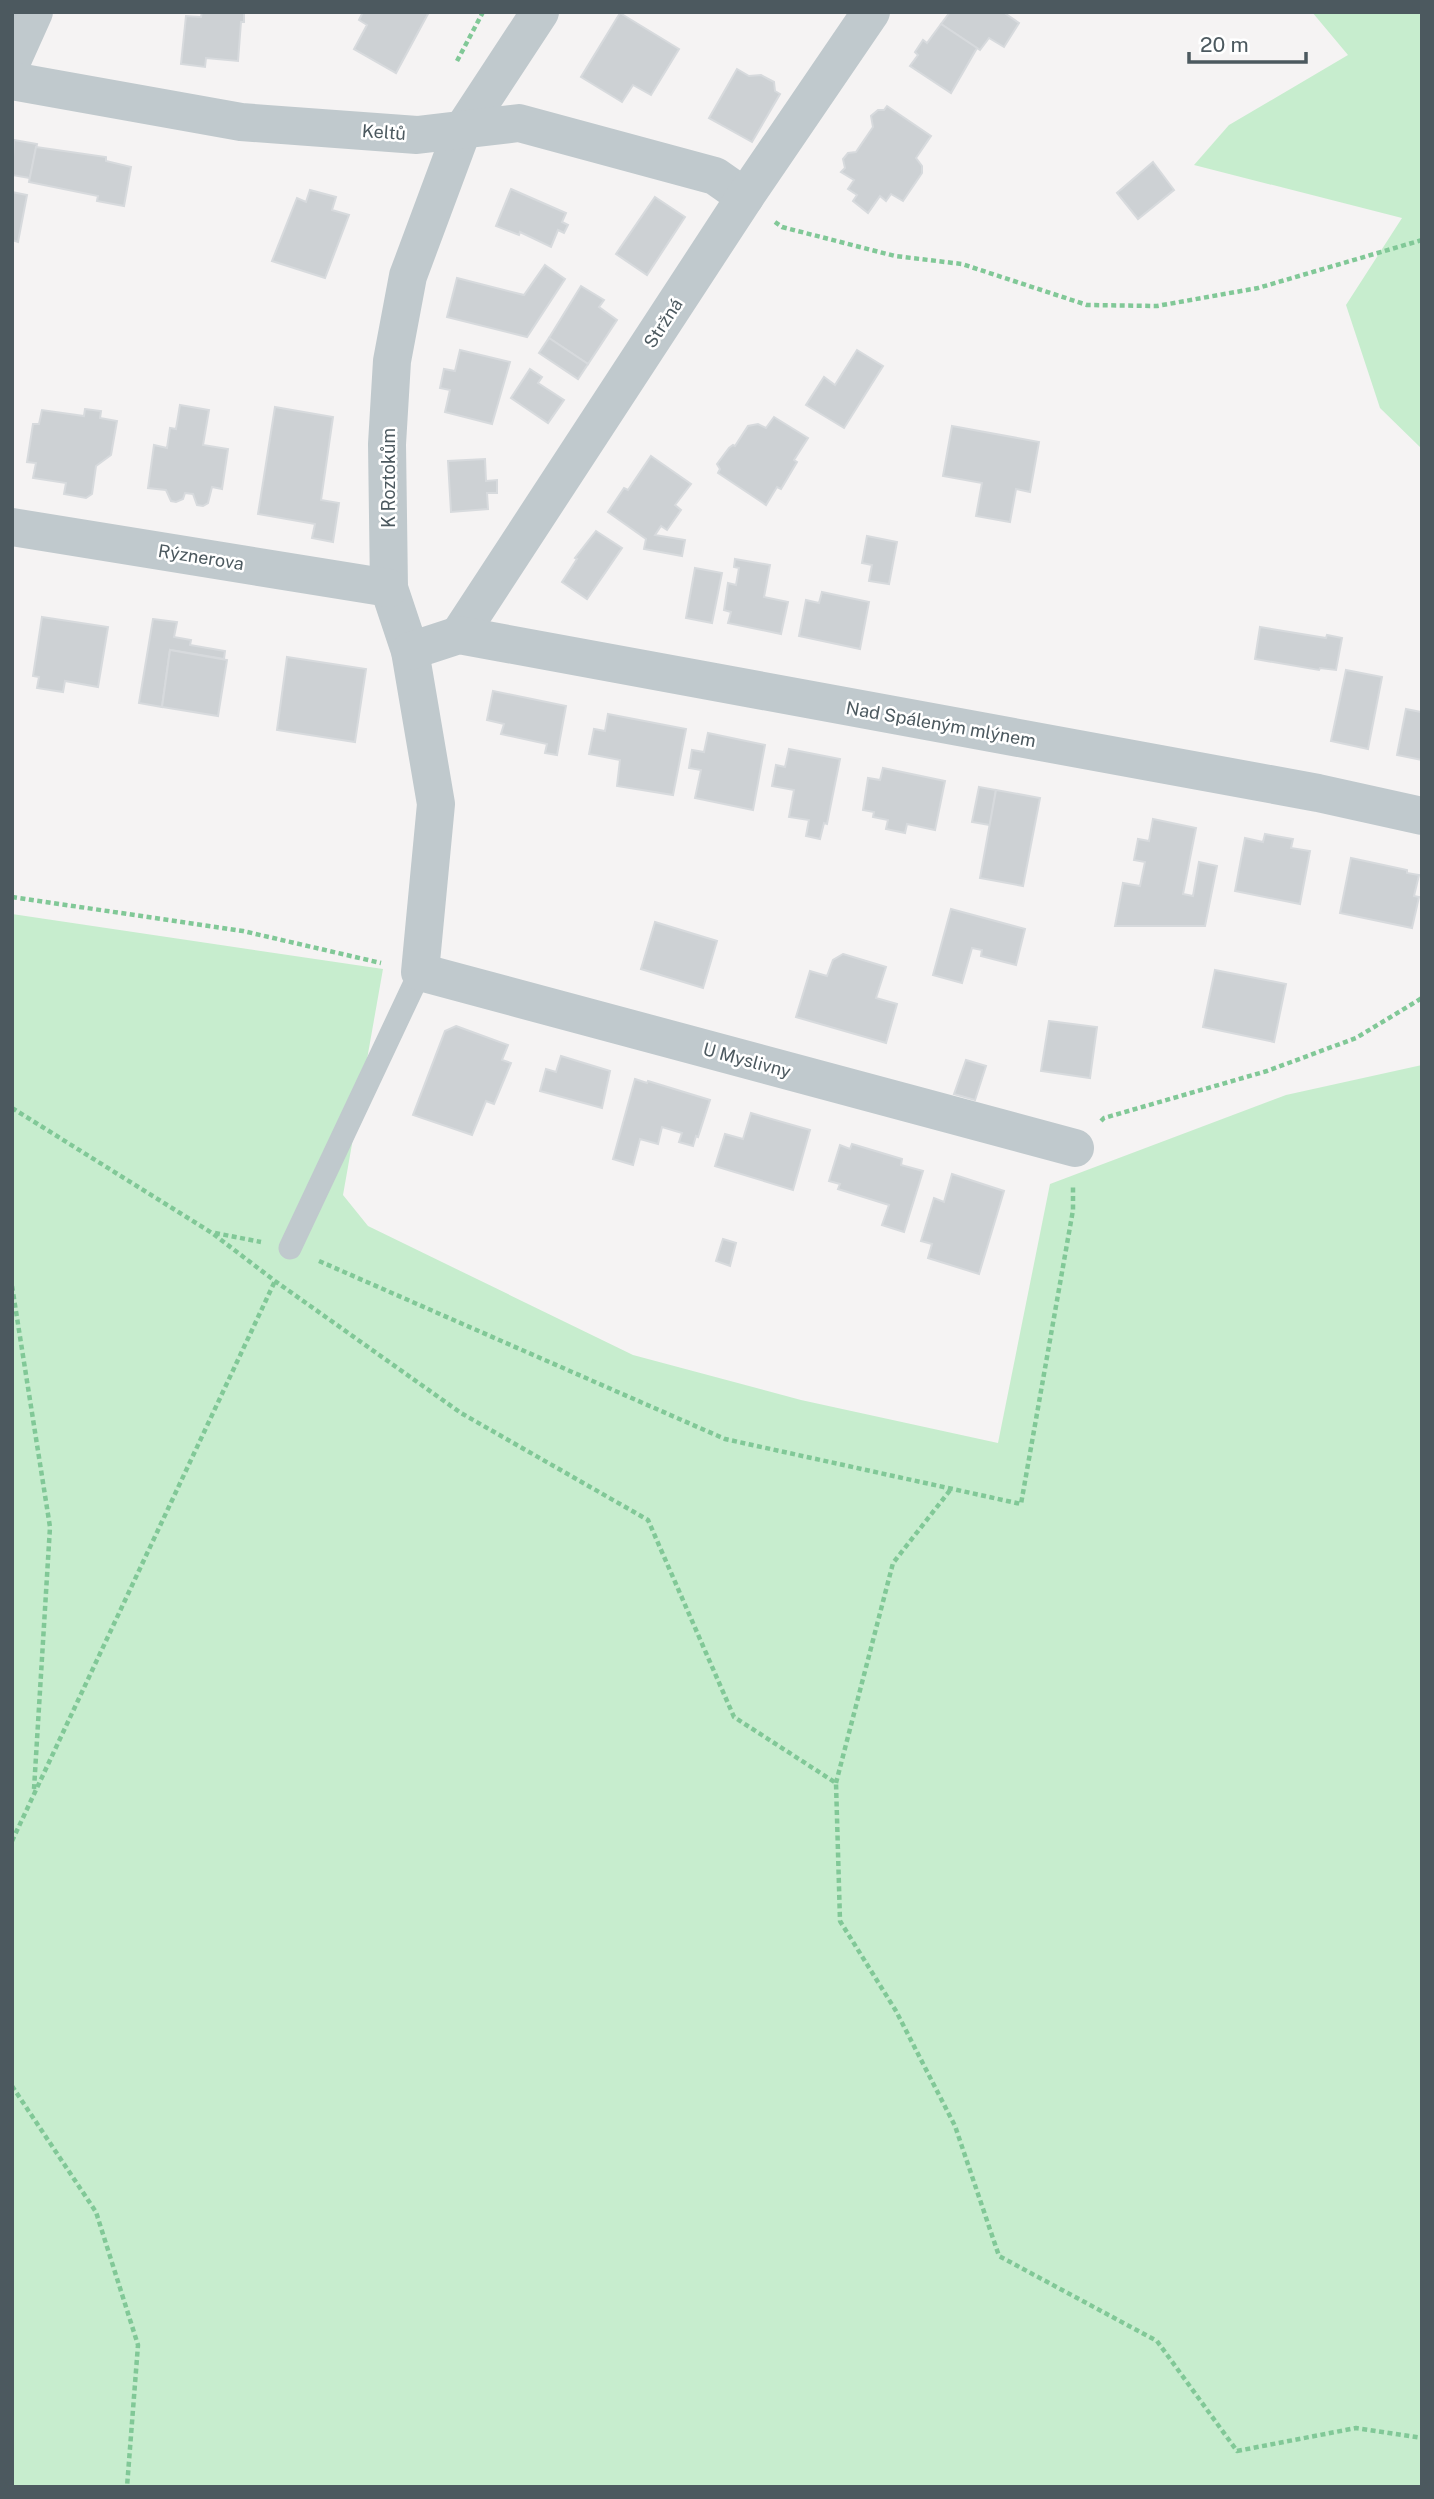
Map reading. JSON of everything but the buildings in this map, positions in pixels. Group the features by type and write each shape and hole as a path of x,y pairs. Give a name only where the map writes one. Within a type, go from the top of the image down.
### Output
{"street":[{"path":"12,61 34,12"},
{"name":"K Roztokům","path":"420,972 436,804 410,651 389,588 387,444 392,361 408,276 462,131 540,12"},
{"name":"Stržná","path":"459,635 745,197 871,12"},
{"name":"Keltů","path":"12,81 241,122 417,135 519,123 715,176 745,197"},
{"name":"Rýznerova","path":"12,527 389,588"},
{"path":"410,651 459,635"},
{"name":"Nad Spáleným mlýnem","path":"459,635 1318,793 1422,817"},
{"name":"U Myslivny","path":"420,972 1075,1148"}],"lane":[{"path":"290,1248 420,972"}],"path":[{"path":"745,197 782,227 895,256 962,264 1087,305 1157,306 1258,288 1422,240"},
{"path":"12,897 243,931 420,972"},
{"path":"212,1233 290,1248 725,1439 1021,1504 1073,1210 1075,1148 1104,1118 1280,1067 1356,1038 1422,998"},
{"path":"12,1108 212,1233 461,1413 648,1520 734,1717 836,1783"},
{"path":"12,1841 290,1248"},
{"path":"12,1286 50,1527 34,1794"},
{"path":"951,1489 893,1563 836,1783 840,1921 896,2011 955,2126 999,2256 1157,2341 1237,2451 1356,2428 1422,2438"},
{"path":"12,2086 96,2212 138,2345 127,2487"}],"green space":[{"path":"1312,12 1422,12 1422,449 1380,408 1346,305 1402,218 1194,165 1229,125 1348,55"},
{"path":"12,914 383,969 343,1195 368,1226 633,1355 801,1400 998,1443 1050,1184 1286,1095 1422,1065 1422,2487 12,2487"}]}
